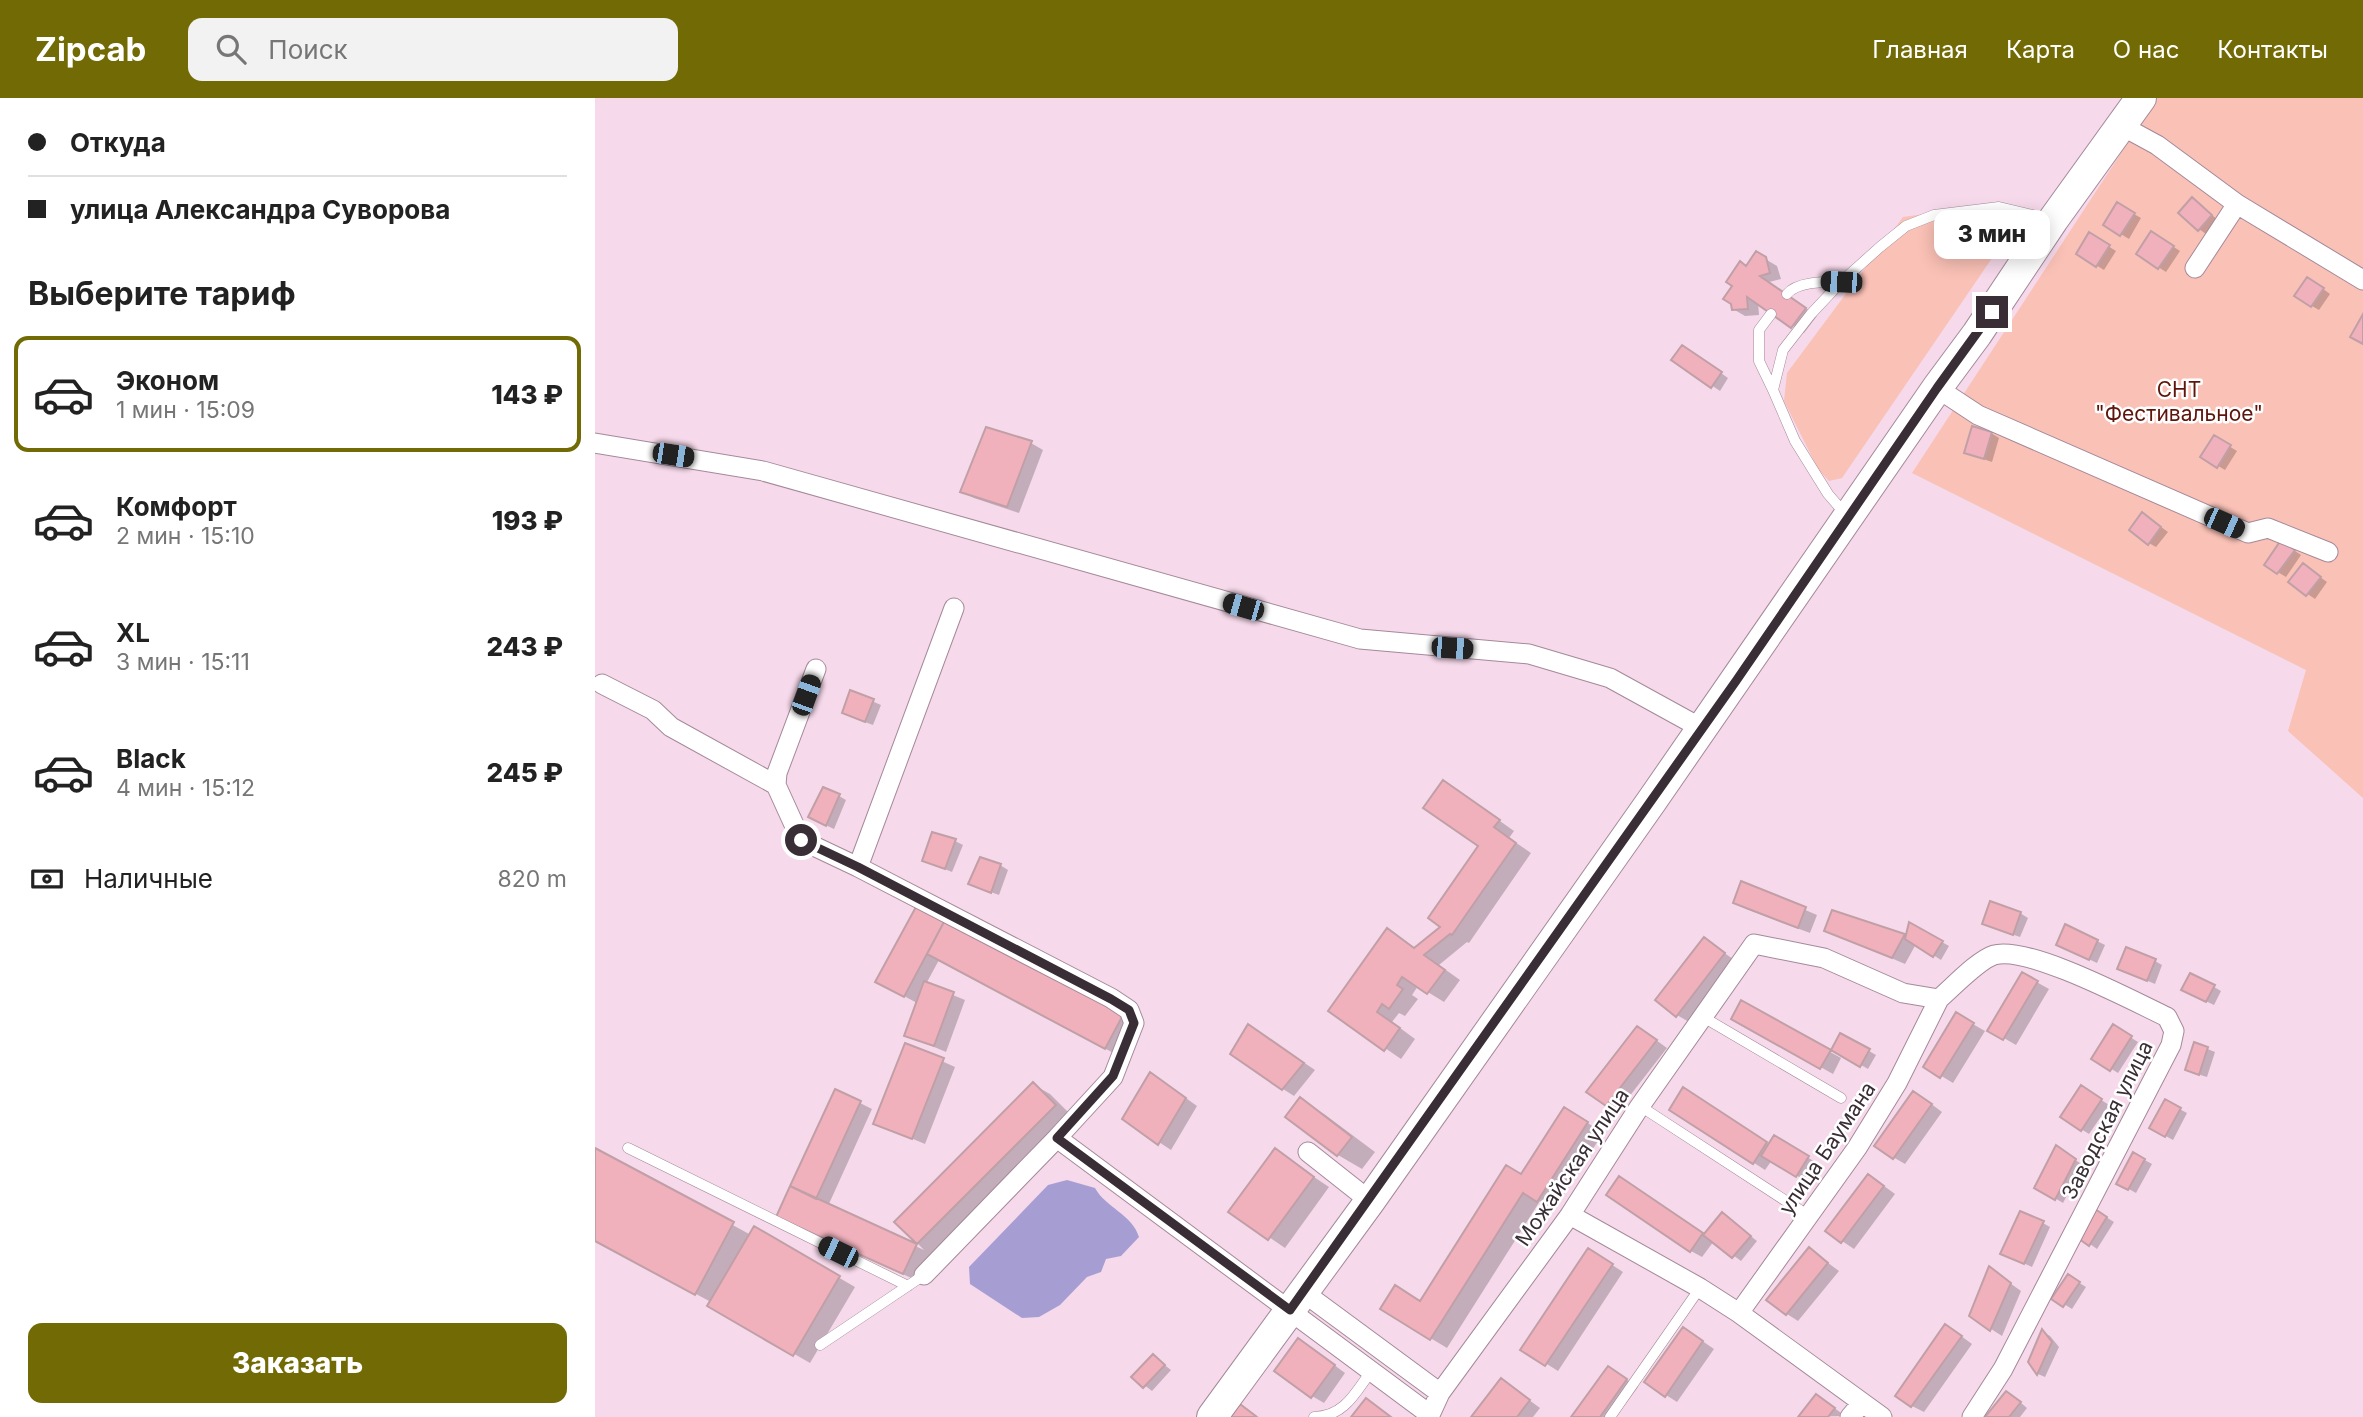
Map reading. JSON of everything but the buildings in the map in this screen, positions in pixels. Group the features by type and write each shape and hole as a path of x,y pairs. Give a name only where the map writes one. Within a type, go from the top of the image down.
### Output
{"main road":[{"path":"1212,1417 1370,1201 1736,681 2053,220 2141,98"}],"street":[{"path":"2122,126 2157,145 2237,204 2363,280"},
{"path":"2195,268 2237,204"},
{"path":"1937,388 1978,415 2248,533 2268,528 2327,552"},
{"path":"595,443 763,471 1360,639 1529,654 1610,678 1701,728"},
{"path":"858,867 954,608"},
{"path":"816,669 777,773 776,785 801,840 1111,999 1129,1010 1134,1023 1113,1076 1057,1138 916,1281"},
{"path":"602,684 653,709 671,727 776,785"},
{"name":"Можайская улица","path":"1429,1415 1440,1393 1570,1215 1640,1107 1754,944 1824,958 1903,993 1939,999"},
{"name":"Заводская улица","path":"1939,999 1968,973 1994,955 2026,956 2070,972 2167,1017 2174,1031 2172,1045 2003,1369 1972,1417"},
{"name":"улица Баумана","path":"1739,1313 1857,1148 1897,1083 1939,999"},
{"path":"1057,1138 1297,1301 1440,1393"},
{"path":"1308,1152 1370,1201"},
{"path":"1570,1215 1739,1313 1856,1410 1882,1417"},
{"path":"1297,1301 1371,1370 1429,1415"}],"lane":[{"path":"1773,390 1783,350 1811,314 1841,282 1906,226 1934,215 1999,207 2053,220"},
{"path":"1787,294 1791,289 1822,282 1841,282"},
{"path":"1771,314 1759,330 1759,361 1795,441 1828,494 1848,517"},
{"path":"1703,1017 1841,1098"},
{"path":"1640,1107 1808,1216"},
{"path":"628,1148 916,1281"},
{"path":"820,1345 916,1281"},
{"path":"1610,1417 1700,1288"},
{"path":"1314,1417 1325,1417 1344,1408 1371,1370"}],"green space":[{"name":"СНТ \"Фестивальное\"","path":"2157,98 2363,98 2363,798 2288,731 2306,670 1912,473"},
{"path":"1994,208 2018,220 1842,478 1829,481 1818,469 1784,401 1787,373 1903,217"}],"shaded area":[{"path":"1067,1180 1095,1188 1131,1222 1139,1237 1121,1256 1106,1259 1101,1272 1087,1277 1060,1305 1039,1317 1022,1318 970,1284 969,1267 1048,1185"}],"route":[{"path":"801,840 858,867 1129,1010 1134,1023 1113,1076 1057,1138 1290,1310 1651,802 1992,312"}]}
